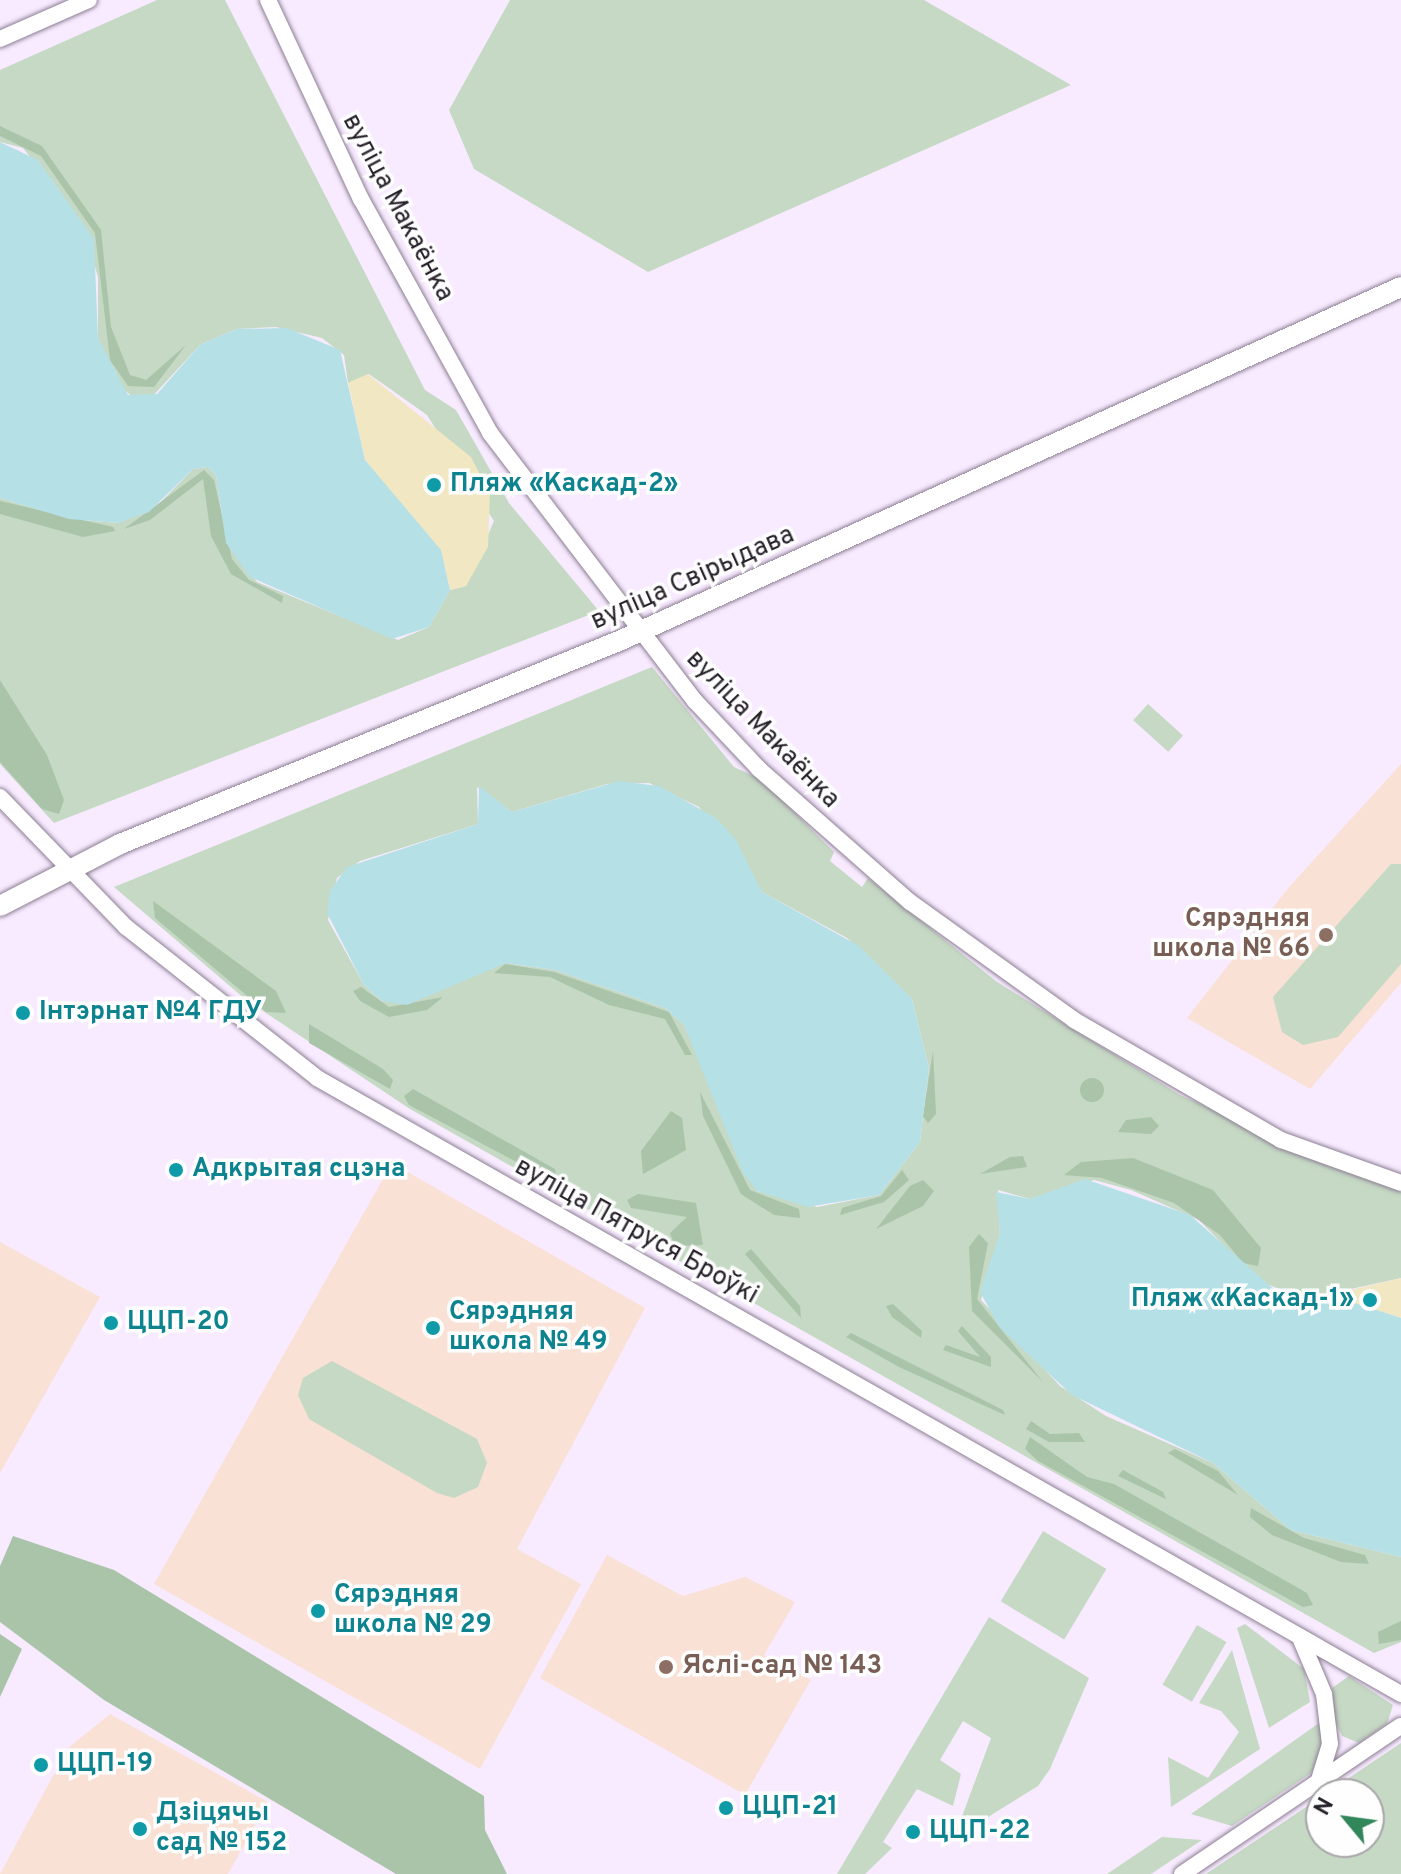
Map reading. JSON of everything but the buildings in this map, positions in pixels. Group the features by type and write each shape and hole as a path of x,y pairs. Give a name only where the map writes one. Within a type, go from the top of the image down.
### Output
{"main road":[{"name":"вуліца Свірыдава","path":"0,906 66,868 645,628 1401,287"}],"street":[{"path":"0,39 89,0"},
{"name":"вуліца Макаёнка","path":"268,0 361,199 490,433 645,628 695,701 759,769 970,949 1074,1020 1281,1140 1401,1183"},
{"name":"вуліца Пятруся Броўкі","path":"0,797 126,927 317,1078 1399,1695"},
{"path":"1301,1640 1324,1694 1327,1723 1320,1778"},
{"path":"1324,1694 1336,1672 1356,1668"},
{"path":"1327,1723 1343,1745 1366,1751"},
{"path":"1325,1778 1400,1724"},
{"path":"1182,1874 1305,1791"}],"shaded area":[{"path":"157,0 225,0 425,390 456,410 509,503 599,611 54,823 0,764 0,498 69,519 118,523 156,507 193,469 208,467 216,476 226,543 257,582 398,640 429,627 450,590 466,586 494,521 427,415 369,374 348,383 344,355 322,338 276,327 236,329 200,345 151,398 135,399 116,383 98,338 98,277 82,222 23,148 0,142 0,70"},
{"path":"510,0 924,0 1071,85 648,272 474,169 449,110"},
{"path":"0,126 42,146 101,230 111,327 130,375 146,380 186,345 154,387 128,386 110,360 95,233 41,156 0,136"},
{"path":"0,142 38,160 94,239 98,338 128,395 157,394 200,345 236,329 287,328 340,350 365,460 441,550 450,590 429,627 392,639 250,577 226,543 216,476 208,467 193,469 149,512 118,523 69,519 0,498"},
{"path":"204,470 214,480 232,559 249,580 283,596 282,603 231,574 211,536 203,479 150,520 124,529"},
{"path":"0,501 113,527 115,531 83,537 0,514"},
{"path":"652,667 734,767 762,780 834,852 830,861 862,887 868,878 997,982 1180,1095 1401,1192 1401,1278 1305,1299 1259,1281 1199,1220 1131,1190 1094,1180 1030,1199 998,1190 1000,1233 981,1300 1060,1386 1106,1416 1213,1463 1291,1530 1401,1557 1401,1642 1374,1653 410,1109 245,999 114,887","holes":["649,783 699,807 762,892 847,938 912,999 929,1068 920,1142 879,1195 817,1207 757,1191 684,1025 665,1008 555,970 506,963 382,1001 364,985 328,920 337,878 360,861 478,824 477,787 512,812 607,784"]},
{"path":"0,680 47,755 64,800 59,814 42,809 0,762"},
{"path":"1148,704 1183,735 1168,752 1133,720"},
{"name":"Сярэдняя школа № 66","path":"1401,764 1401,983 1310,1089 1187,1018 1289,887"},
{"path":"619,781 659,786 716,818 736,840 762,892 859,946 912,999 929,1068 920,1142 879,1195 808,1207 757,1191 743,1173 684,1025 665,1008 555,970 506,963 407,1005 382,1001 364,985 327,913 330,891 347,867 478,824 479,786 512,812"},
{"path":"1391,864 1401,864 1401,964 1338,1037 1303,1045 1282,1032 1273,997"},
{"path":"153,901 276,991 286,1013 266,1012 155,918"},
{"path":"505,964 554,972 669,1012 692,1055 685,1055 665,1019 609,1005 550,977 494,973"},
{"path":"361,987 389,1007 443,997 427,1010 389,1017 360,1001 353,991"},
{"path":"309,1024 383,1069 393,1080 390,1089 309,1043"},
{"path":"933,1051 936,1114 928,1123 923,1116"},
{"path":"1092,1078 1100,1082 1104,1090 1100,1098 1092,1102 1084,1098 1080,1090 1084,1082"},
{"path":"413,1089 555,1169 558,1184 409,1105 404,1096"},
{"path":"700,1092 750,1190 799,1209 800,1218 774,1215 741,1194 703,1116"},
{"path":"671,1111 682,1118 686,1150 643,1174 641,1151"},
{"path":"1151,1117 1159,1126 1151,1134 1118,1132 1126,1120"},
{"path":"1023,1156 1027,1167 980,1174 1010,1157"},
{"path":"1133,1158 1213,1190 1261,1248 1258,1266 1243,1263 1220,1235 1174,1203 1102,1178 1064,1175 1081,1162"},
{"path":"392,1163 645,1308 517,1549 581,1584 480,1769 154,1584"},
{"path":"902,1170 909,1180 884,1202 840,1215 842,1208 881,1196"},
{"path":"1085,1179 1190,1215 1276,1291 1330,1295 1401,1318 1401,1557 1291,1530 1213,1463 1072,1395 1000,1328 980,1292 1000,1233 996,1192 1030,1199"},
{"path":"923,1180 934,1191 923,1206 876,1229 910,1186"},
{"path":"638,1194 696,1203 703,1245 675,1246 670,1233 687,1217 631,1208 627,1200"},
{"path":"979,1234 988,1243 977,1299 1043,1382 972,1311 969,1247"},
{"path":"0,1242 100,1297 0,1473"},
{"path":"751,1249 800,1306 801,1318 745,1254"},
{"path":"893,1304 922,1331 921,1338 892,1317 886,1306"},
{"path":"962,1326 991,1357 991,1367 943,1350 946,1345 980,1357 958,1331"},
{"path":"851,1333 1003,1410 1005,1415 899,1367 846,1337"},
{"path":"332,1361 477,1439 487,1463 478,1487 454,1498 437,1493 309,1419 298,1395 303,1378"},
{"path":"1031,1421 1050,1434 1079,1433 1085,1442 1049,1442 1026,1429"},
{"path":"1030,1437 1087,1477 1114,1484 1307,1593 1313,1605 1303,1607 1038,1461 1025,1449"},
{"path":"1175,1449 1218,1471 1238,1495 1168,1453"},
{"path":"1123,1470 1163,1492 1166,1499 1118,1476"},
{"path":"1251,1508 1304,1538 1365,1555 1369,1564 1341,1562 1272,1535 1250,1517"},
{"path":"1043,1531 1106,1569 1064,1639 1001,1601"},
{"path":"13,1536 114,1570 484,1796 485,1830 507,1874 396,1874 104,1700 0,1622 0,1566"},
{"name":"Яслі-сад № 143","path":"607,1555 683,1596 745,1577 795,1602 764,1655 811,1680 745,1795 540,1678"},
{"path":"989,1617 1089,1678 1050,1769 1038,1786 954,1838 991,1738 963,1721 940,1760 961,1774 953,1806 917,1789 883,1842 892,1848 865,1874 837,1874"},
{"path":"1401,1621 1401,1640 1379,1644 1378,1632"},
{"path":"1245,1624 1304,1669 1310,1702 1269,1728 1237,1628"},
{"path":"1197,1625 1226,1642 1192,1702 1162,1685"},
{"path":"0,1634 22,1649 0,1697"},
{"path":"1232,1650 1260,1749 1171,1807 1168,1757 1208,1778 1239,1732 1221,1711 1199,1703"},
{"path":"1349,1676 1393,1705 1387,1724 1359,1743 1342,1736 1332,1715 1332,1688"},
{"path":"110,1714 268,1802 228,1874 0,1874 68,1748"},
{"path":"1319,1723 1324,1748 1311,1773 1232,1826 1191,1814"},
{"path":"1401,1743 1401,1874 1206,1874 1305,1808 1305,1858 1385,1858 1385,1778 1349,1778"},
{"path":"1162,1837 1202,1840 1151,1874 1107,1874"}],"sand":[{"name":"Пляж «Каскад-2»","path":"368,374 471,457 490,494 488,547 466,586 450,590 445,567 365,460 348,383"},
{"name":"Пляж «Каскад-1»","path":"1401,1278 1401,1318 1330,1295"}],"place":[{"name":"Пляж «Каскад-2»","path":"434,485"},
{"name":"Сярэдняя школа № 66","path":"1326,935"},
{"name":"Інтэрнат №4 ГДУ","path":"23,1013"},
{"name":"Адкрытая сцэна","path":"176,1170"},
{"name":"Пляж «Каскад-1»","path":"1370,1300"},
{"name":"ЦЦП-20","path":"111,1323"},
{"name":"Сярэдняя школа № 49","path":"433,1328"},
{"name":"Сярэдняя школа № 29","path":"318,1611"},
{"name":"Яслі-сад № 143","path":"666,1667"},
{"name":"ЦЦП-19","path":"41,1765"},
{"name":"ЦЦП-21","path":"726,1808"},
{"name":"Дзіцячы сад № 152","path":"140,1829"},
{"name":"ЦЦП-22","path":"913,1832"}]}
